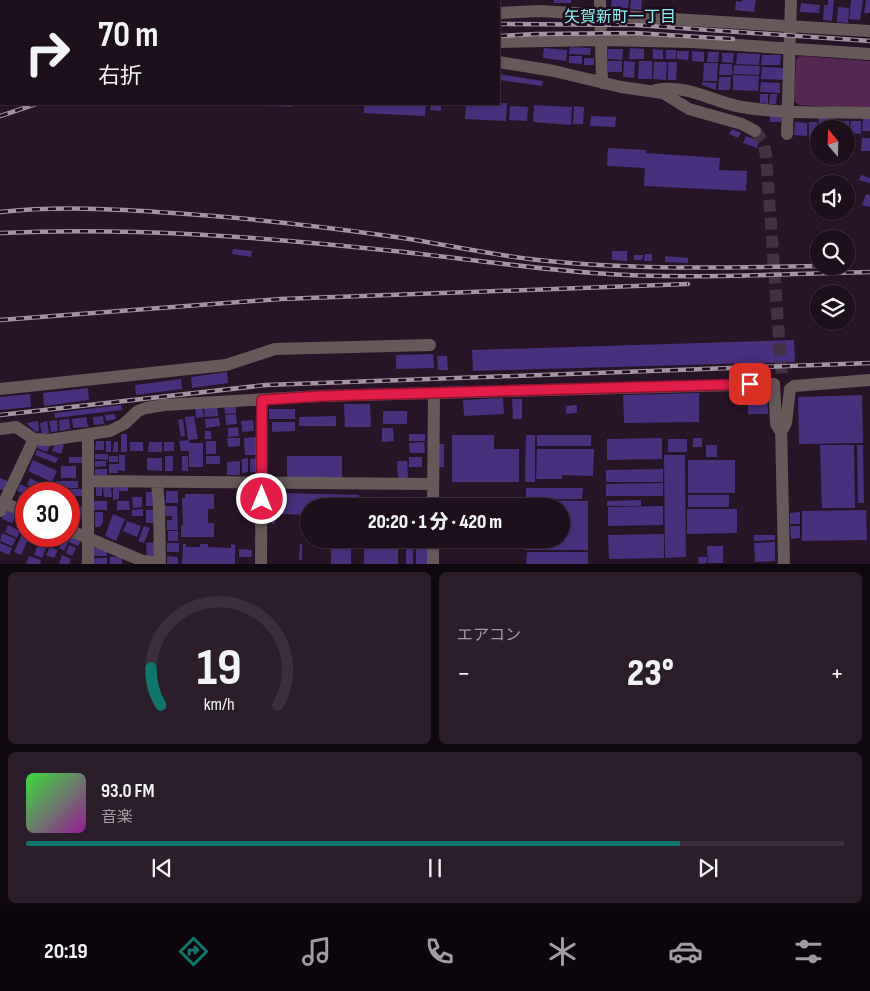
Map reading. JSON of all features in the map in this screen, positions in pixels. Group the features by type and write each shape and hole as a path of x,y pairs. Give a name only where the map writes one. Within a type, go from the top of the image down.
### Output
{"street":[{"path":"600,0 602,83"},
{"path":"787,134 791,0"},
{"path":"500,5 540,11 870,31"},
{"path":"500,13 540,11"},
{"path":"500,42 600,40 693,42 870,54"},
{"path":"500,62 602,83 663,93 689,109 742,124 755,131"},
{"path":"654,91 666,88 695,92 740,107 870,113"},
{"path":"0,389 226,365 275,349 430,345"},
{"path":"782,379 781,432 784,564"},
{"path":"781,432 786,423 790,389 794,386 870,380"},
{"path":"0,429 16,428 34,439 49,440 110,431 124,424 138,411 164,405 434,394 774,384 776,424 781,432"},
{"path":"433,498 434,394"},
{"path":"261,564 262,400"},
{"path":"88,434 88,564"},
{"path":"15,510 2,507 34,439"},
{"path":"89,480 433,484"},
{"path":"80,535 143,561 160,563 160,506 157,482"},
{"path":"433,548 433,564"}],"shaded area":[{"path":"800,56 870,61 870,109 799,105 794,101 796,60"}],"building":[{"path":"554,0 571,0 571,3 554,3"},
{"path":"612,0 629,0 628,9 611,7"},
{"path":"631,0 642,0 641,10 630,9"},
{"path":"742,0 756,0 754,12 735,10 736,1 742,2"},
{"path":"828,0 834,0 832,21 823,20 824,5 828,5"},
{"path":"851,0 863,0 860,20 849,19"},
{"path":"866,0 870,0 870,13 864,13"},
{"path":"801,3 820,5 819,13 800,12"},
{"path":"838,7 849,8 848,23 837,22"},
{"path":"570,47 591,48 590,55 569,54"},
{"path":"544,48 567,50 566,61 543,58"},
{"path":"630,48 644,49 644,59 629,59"},
{"path":"608,49 623,49 622,60 608,59"},
{"path":"653,49 663,50 663,59 653,59"},
{"path":"666,50 676,50 676,59 666,59"},
{"path":"677,51 689,51 688,60 677,59"},
{"path":"692,51 704,52 704,62 692,61"},
{"path":"708,52 719,52 718,62 707,62"},
{"path":"722,53 734,53 733,63 722,62"},
{"path":"737,53 760,54 759,65 736,64"},
{"path":"762,55 781,55 780,65 761,65"},
{"path":"569,56 582,56 582,64 569,63"},
{"path":"584,58 594,58 594,65 584,65"},
{"path":"608,61 622,61 622,72 608,72"},
{"path":"624,61 635,62 634,78 623,77"},
{"path":"639,61 652,61 652,79 638,79"},
{"path":"654,62 667,62 666,80 653,79"},
{"path":"668,62 677,62 676,80 668,80"},
{"path":"704,63 718,63 717,81 703,81"},
{"path":"720,64 732,64 732,75 719,75"},
{"path":"734,65 760,66 759,75 733,74"},
{"path":"762,67 784,68 784,80 761,79"},
{"path":"500,74 543,81 542,86 500,80"},
{"path":"733,75 759,76 758,91 733,90"},
{"path":"719,77 731,77 730,90 718,90"},
{"path":"702,82 716,83 716,90 702,85"},
{"path":"761,82 780,83 780,93 760,92"},
{"path":"760,94 768,94 768,104 760,103"},
{"path":"770,94 777,94 776,104 769,104"},
{"path":"500,103 507,103 506,121 465,119 466,105 500,105"},
{"path":"292,105 292,107 268,106"},
{"path":"364,105 426,105 425,116 364,113"},
{"path":"431,105 441,105 441,111 430,110"},
{"path":"534,105 572,107 571,125 533,122"},
{"path":"510,106 528,107 527,121 509,120"},
{"path":"574,106 584,107 583,124 573,124"},
{"path":"770,114 782,114 781,122 770,122"},
{"path":"591,116 616,117 615,127 590,126"},
{"path":"819,116 830,117 830,120 819,120"},
{"path":"863,118 870,118 870,131 862,131"},
{"path":"855,121 861,121 861,134 855,133"},
{"path":"795,122 807,123 807,136 794,135"},
{"path":"809,122 810,122 810,140"},
{"path":"732,129 741,133 738,138 729,134"},
{"path":"746,136 759,141 757,148 743,143"},
{"path":"862,138 870,138 870,151 861,151"},
{"path":"608,148 646,150 646,153 720,158 719,170 747,171 746,191 644,186 645,168 607,166"},
{"path":"861,175 870,178 870,183 859,180"},
{"path":"866,194 870,195 870,207 862,205"},
{"path":"233,249 252,251 251,257 232,254"},
{"path":"612,251 627,251 627,261 612,260"},
{"path":"645,254 652,254 652,261 644,261"},
{"path":"634,255 643,255 642,260 634,260"},
{"path":"665,256 688,258 688,263 665,262"},
{"path":"794,340 795,362 473,371 472,350"},
{"path":"433,354 434,368 396,369 396,355"},
{"path":"437,356 447,356 448,370 438,370"},
{"path":"227,372 228,383 192,388 191,377"},
{"path":"181,379 182,389 136,395 135,385"},
{"path":"88,388 89,400 44,406 43,393"},
{"path":"767,392 768,414 748,414 747,393"},
{"path":"699,393 699,422 624,423 623,395"},
{"path":"30,394 31,407 0,410 0,397"},
{"path":"862,395 863,443 799,444 798,397"},
{"path":"503,398 504,414 464,416 463,400"},
{"path":"512,399 522,399 522,419 513,419"},
{"path":"236,404 236,413 225,414 224,405"},
{"path":"344,404 370,404 371,427 345,427"},
{"path":"121,405 122,410 55,418 54,413"},
{"path":"577,405 577,413 566,414 566,406"},
{"path":"202,406 204,417 196,418 195,407"},
{"path":"217,406 218,416 205,417 204,407"},
{"path":"269,409 295,409 295,419 269,419"},
{"path":"383,411 407,411 407,424 383,424"},
{"path":"115,414 116,419 106,421 105,415"},
{"path":"236,414 237,424 226,425 225,415"},
{"path":"103,416 104,424 94,425 93,417"},
{"path":"194,416 198,439 188,440 185,417"},
{"path":"336,416 336,426 299,426 299,417"},
{"path":"86,417 88,427 73,428 72,419"},
{"path":"219,418 220,426 206,428 205,419"},
{"path":"69,419 70,429 60,431 59,420"},
{"path":"183,419 185,436 181,437 178,420"},
{"path":"57,420 58,431 51,432 49,421"},
{"path":"253,420 254,431 242,432 241,421"},
{"path":"38,421 39,431 36,432 26,423"},
{"path":"47,421 49,433 42,435 40,423"},
{"path":"272,422 295,422 295,431 272,432"},
{"path":"238,427 239,436 228,437 228,428"},
{"path":"382,428 393,428 394,441 382,442"},
{"path":"205,431 211,431 211,439 205,439"},
{"path":"121,434 127,434 127,452 121,452"},
{"path":"409,434 425,434 425,441 409,441"},
{"path":"452,435 494,435 494,449 519,449 519,482 452,482"},
{"path":"526,435 535,435 535,482 525,482"},
{"path":"537,435 591,435 591,446 537,446"},
{"path":"256,437 257,455 245,455 244,438"},
{"path":"227,438 240,438 240,446 228,447"},
{"path":"662,438 662,459 607,460 607,439"},
{"path":"693,438 702,438 702,447 693,447"},
{"path":"668,439 687,439 687,452 668,452"},
{"path":"189,440 189,443 203,443 203,467 189,467 189,451 181,451 179,441"},
{"path":"40,441 50,445 47,452 37,448"},
{"path":"96,441 104,441 104,450 95,450"},
{"path":"106,441 111,441 111,452 106,452"},
{"path":"206,441 216,441 216,454 206,454"},
{"path":"56,442 64,445 61,454 52,451"},
{"path":"114,442 118,442 118,452 113,452"},
{"path":"130,442 143,442 143,451 130,451"},
{"path":"149,442 162,442 162,452 148,452"},
{"path":"164,442 174,442 174,451 164,451"},
{"path":"424,442 425,453 410,453 409,443"},
{"path":"439,444 444,444 444,467 439,467"},
{"path":"706,445 717,445 717,457 706,457"},
{"path":"820,445 854,445 855,508 822,508"},
{"path":"857,445 863,445 864,503 858,503"},
{"path":"537,449 594,449 593,476 562,475 562,479 536,479"},
{"path":"37,450 58,458 56,463 35,455"},
{"path":"95,454 108,454 108,460 95,459"},
{"path":"119,455 125,455 125,471 118,470 118,473 109,473 109,464 119,464"},
{"path":"664,455 685,455 686,557 665,558"},
{"path":"109,456 118,456 118,462 109,462"},
{"path":"165,456 173,456 173,471 165,471"},
{"path":"182,456 188,456 188,471 182,471"},
{"path":"206,456 220,456 220,464 206,464"},
{"path":"287,456 342,456 342,478 287,478"},
{"path":"69,457 85,457 85,463 69,463"},
{"path":"409,457 422,457 422,467 409,467"},
{"path":"147,458 162,458 162,471 147,470"},
{"path":"248,458 248,472 242,473 242,459"},
{"path":"257,458 257,472 250,472 250,459"},
{"path":"33,460 57,471 52,482 28,471"},
{"path":"688,460 735,460 735,493 688,493"},
{"path":"95,461 106,461 106,466 95,467"},
{"path":"240,461 240,475 227,475 227,462"},
{"path":"397,461 407,461 408,478 398,478"},
{"path":"61,466 76,466 76,478 61,478"},
{"path":"95,469 107,469 107,475 95,475"},
{"path":"663,469 663,482 606,482 606,470"},
{"path":"0,478 10,482 6,492 0,489"},
{"path":"30,478 38,482 28,482"},
{"path":"56,481 78,481 78,482"},
{"path":"663,483 663,496 606,496 606,484"},
{"path":"128,485 128,491 119,491 119,499 113,500 113,486"},
{"path":"96,486 102,486 102,496 96,496"},
{"path":"103,486 111,486 112,497 104,497"},
{"path":"526,488 583,488 582,499 526,498"},
{"path":"80,489 85,489 85,496 80,496"},
{"path":"166,491 178,491 178,503 166,503"},
{"path":"146,492 156,492 156,506 146,506"},
{"path":"282,493 359,495 359,498 300,498 300,515 282,514"},
{"path":"185,494 214,494 214,509 208,509 208,523 214,523 214,537 181,537 181,525 183,525 182,498 185,498"},
{"path":"688,495 729,495 729,507 688,507"},
{"path":"267,496 269,496 269,524 267,524"},
{"path":"272,496 275,496 275,524 272,524"},
{"path":"132,497 142,497 142,507 133,508"},
{"path":"522,497 522,498 467,498"},
{"path":"641,500 641,506 607,506 607,501"},
{"path":"94,501 107,501 107,510 94,510"},
{"path":"117,501 129,501 130,510 117,510"},
{"path":"570,501 588,501 588,550 525,550 525,548 570,548"},
{"path":"80,506 85,508 80,520"},
{"path":"162,506 177,506 178,530 167,530 167,520 172,520 172,516 166,516"},
{"path":"663,506 663,525 608,526 608,507"},
{"path":"8,507 15,510 15,517 12,523 2,519"},
{"path":"143,509 143,516 132,516 132,510"},
{"path":"157,509 157,523 146,523 146,510"},
{"path":"687,509 737,509 737,533 687,534"},
{"path":"866,510 867,540 802,541 802,511"},
{"path":"95,512 103,512 103,522 100,527 95,527"},
{"path":"800,512 800,524 790,524 790,513"},
{"path":"113,514 125,519 116,541 105,536"},
{"path":"127,521 141,526 137,537 123,531"},
{"path":"8,525 15,528 15,537 5,532"},
{"path":"144,526 150,528 144,543 138,541"},
{"path":"790,526 800,526 800,538 791,539"},
{"path":"168,531 178,531 178,541 168,541"},
{"path":"2,533 15,539 12,546 0,541"},
{"path":"664,534 664,558 609,559 608,535"},
{"path":"754,535 775,535 775,540 754,541"},
{"path":"154,542 155,556 147,557 146,543"},
{"path":"775,542 775,561 755,562 754,543"},
{"path":"0,543 12,548 9,555 0,551"},
{"path":"167,543 179,543 179,552 167,552"},
{"path":"183,544 186,544 186,547 200,547 200,544 208,544 208,547 231,548 231,544 235,545 235,564 182,564"},
{"path":"300,544 302,560 299,560"},
{"path":"707,546 723,546 723,563 708,563"},
{"path":"16,547 25,547 21,555 14,552"},
{"path":"37,547 46,548 42,558 34,555"},
{"path":"50,547 58,550 54,558 46,555"},
{"path":"59,547 66,547 64,551"},
{"path":"68,547 76,548 72,556 66,553"},
{"path":"94,548 107,550 107,556 94,556"},
{"path":"331,548 351,548 351,564 331,564"},
{"path":"364,548 398,548 398,564 364,564"},
{"path":"406,548 413,548 413,564 406,564"},
{"path":"416,548 429,548 428,564 416,564"},
{"path":"239,549 252,550 252,557 239,557"},
{"path":"527,552 588,552 588,564 526,564"},
{"path":"62,555 71,559 69,564 59,564"},
{"path":"29,556 41,560 40,564 26,564"},
{"path":"167,556 178,557 178,564 167,564"},
{"path":"110,557 122,557 122,564 110,564"},
{"path":"698,557 707,557 707,563 699,564"},
{"path":"94,558 107,558 107,564 94,564"}],"tunnel":[{"path":"755,131 763,141 766,155 782,379"}],"railway":[{"path":"500,24 636,25 870,41"},
{"path":"500,36 635,33 733,39"},
{"path":"0,116 33,105"},
{"path":"0,212 86,209 231,217 374,234 538,260 573,263 678,268 810,266"},
{"path":"0,233 98,231 197,234 296,241 519,266 628,275 732,276 870,272"},
{"path":"0,320 281,299 688,284"},
{"path":"0,415 266,385 870,363"}],"district":[{"name":"矢賀新町一丁目","path":"620,16"}],"route":[{"path":"262,499 262,400 321,396 356,397 750,384"}]}
